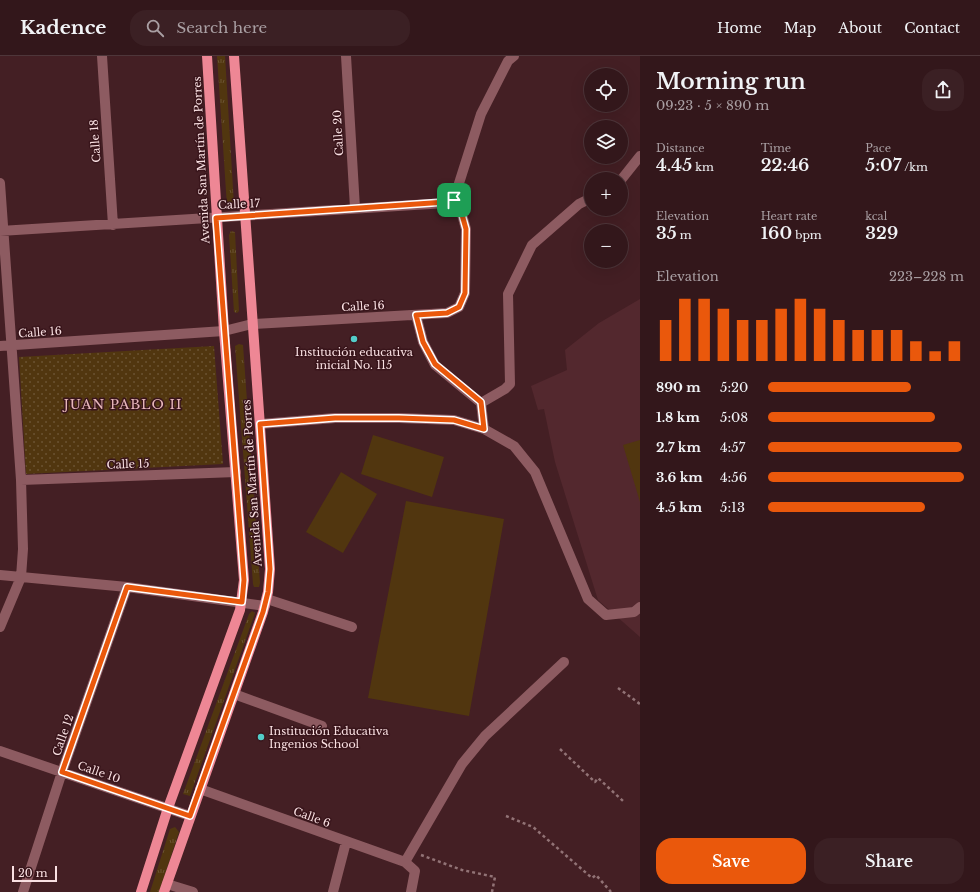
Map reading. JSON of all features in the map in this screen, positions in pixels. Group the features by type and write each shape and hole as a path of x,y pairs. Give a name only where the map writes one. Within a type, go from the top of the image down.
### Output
{"main road":[{"name":"Avenida San Martín de Porres","path":"141,892 168,808 242,602 244,580 216,218 207,56"},
{"name":"Avenida San Martín de Porres","path":"165,888 266,602 270,569 234,56"}],"street":[{"name":"Calle 18","path":"102,56 113,225"},
{"name":"Calle 20","path":"346,56 355,208"},
{"path":"454,200 481,114 508,61 514,56"},
{"path":"627,172 640,156"},
{"path":"0,183 2,231 12,346 21,480 23,549 21,577 0,628"},
{"name":"Calle 17","path":"2,231 216,218 446,202 454,200"},
{"name":"Calle 16","path":"0,346 224,331 252,324 447,313 459,307 465,293 466,229 461,211 454,200"},
{"path":"481,402 505,389 510,384 508,294 532,245 579,204 584,202"},
{"path":"416,315 423,342 435,364 481,402 484,429"},
{"path":"260,424 335,418 399,418 454,420 484,429 514,446 535,472 588,599 606,615 634,612 640,607"},
{"name":"Calle 15","path":"21,480 236,472"},
{"path":"0,575 127,587 242,602 266,602 352,627"},
{"name":"Calle 12","path":"23,892 62,772 127,587"},
{"path":"405,862 462,764 485,736 564,662"},
{"path":"234,694 322,726"},
{"name":"Calle 10","path":"0,751 190,816"},
{"name":"Calle 6","path":"200,789 405,862 415,871 411,892"},
{"path":"333,892 346,842"},
{"path":"165,888 193,892"}],"path":[{"path":"618,688 640,704"},
{"path":"560,750 595,782 598,778 623,801"},
{"path":"506,816 533,827 592,878 596,875 611,892"},
{"path":"412,852 462,870 495,877 492,892"}],"shaded area":[{"path":"640,299 640,637 598,600 555,462 544,409 538,410 531,386 567,370 565,350 599,323"}],"green space":[{"path":"217,56 225,56 234,205 232,210 230,210 227,206"},
{"path":"231,231 235,232 239,311 237,313 234,312 229,235"},
{"path":"239,344 243,345 260,583 259,587 254,587 253,584 235,346"},
{"path":"214,346 223,464 26,474 19,357"},
{"path":"373,435 444,457 432,497 361,474"},
{"path":"640,440 640,502 623,445"},
{"path":"341,472 377,494 343,553 306,532"},
{"path":"406,501 504,519 469,716 368,698"},
{"path":"252,611 255,613 190,796 183,794 249,614"},
{"path":"175,827 179,832 159,892 150,892 170,829"}],"place":[{"name":"Institución educativa inicial No. 115","path":"354,339"},
{"name":"Institución Educativa Ingenios School","path":"261,737"}],"district":[{"name":"JUAN PABLO II","path":"123,404"}],"route":[{"path":"454,200 461,211 466,229 467,250 464,271 465,293 459,307 447,313 416,315 423,342 435,364 481,402 484,429 454,420 399,418 335,418 260,424 270,569 267,599 190,816 62,772 127,587 242,602 244,580 216,218 446,202 454,200"}]}
